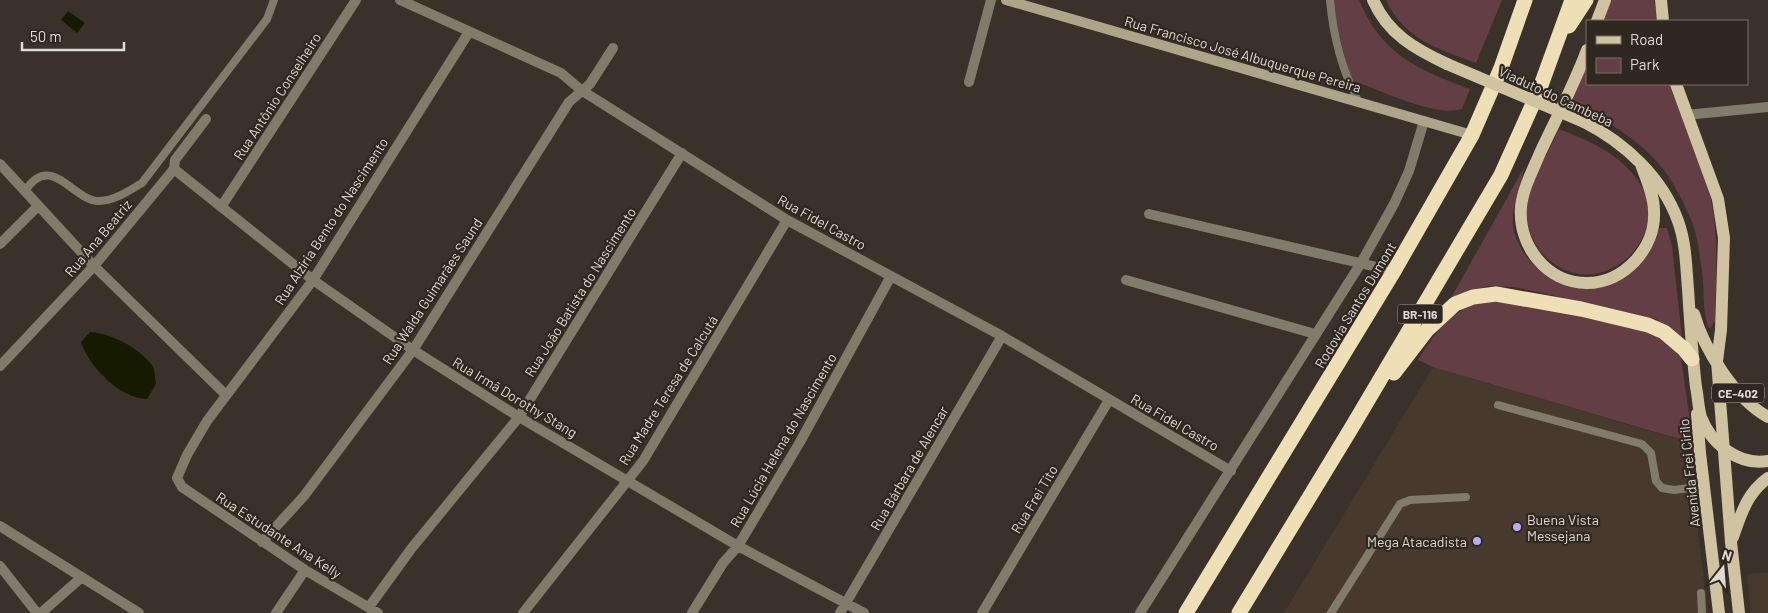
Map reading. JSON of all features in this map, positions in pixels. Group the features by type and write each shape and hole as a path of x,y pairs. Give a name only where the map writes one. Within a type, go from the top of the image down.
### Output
{"highway":[{"path":"1502,68 1516,0"},
{"name":"Rodovia Santos Dumont","path":"1186,613 1394,271 1472,135 1502,68 1525,0"},
{"name":"BR-116","path":"1239,613 1501,175 1540,88 1572,0"},
{"path":"1556,46 1586,0"},
{"path":"1352,427 1441,316 1455,304 1473,297 1496,294 1517,297 1648,325 1664,332 1684,349 1692,359"}],"main road":[{"name":"Rua Francisco José Albuquerque Pereira","path":"1006,0 1472,135"},
{"name":"Viaduto do Cambeba","path":"1373,0 1380,15 1397,35 1416,49 1584,122 1614,139 1641,164 1661,190 1678,221 1685,246 1688,288"},
{"path":"1597,20 1605,0"},
{"path":"1661,0 1663,20"},
{"path":"1586,52 1529,178 1521,206 1522,228 1527,246 1540,265 1560,277 1587,283 1606,280 1627,270 1638,258 1649,241 1655,212 1641,164"},
{"path":"1676,85 1718,199 1724,238 1721,330 1717,361 1731,542 1739,613"},
{"path":"1688,288 1698,327 1717,361"},
{"path":"1688,288 1692,359 1701,416 1706,428 1724,448 1736,457 1746,461 1768,461"},
{"name":"Avenida Frei Cirilo","path":"1692,359 1719,613"},
{"name":"CE-402","path":"1717,361 1733,388 1768,417"},
{"path":"1731,542 1744,504 1751,494 1768,478"}],"street":[{"name":"Rua Antônio Conselheiro","path":"221,207 356,0"},
{"name":"Rua Fidel Castro","path":"400,0 560,73 581,90 787,220 1002,336 1231,471"},
{"path":"968,82 991,0"},
{"name":"Rua Alzíria Bento do Nascimento","path":"180,471 207,421 313,280 468,32"},
{"name":"Rua Walda Guimarães Saund","path":"262,542 304,496 413,350 569,102 590,84 613,48"},
{"path":"1686,115 1768,107"},
{"name":"Rua Ana Beatriz","path":"0,366 94,266 174,168 175,160 206,119"},
{"path":"1140,613 1361,263 1394,204 1409,171 1424,121"},
{"name":"Rua João Batista do Nascimento","path":"373,610 412,549 519,417 682,153"},
{"path":"0,164 94,266 226,395"},
{"name":"Rua Irmã Dorothy Stang","path":"174,168 313,280 413,350 519,417 738,546 847,602 864,613"},
{"path":"0,244 38,206"},
{"path":"1149,214 1394,271"},
{"name":"Rua Madre Teresa de Calcutá","path":"523,613 643,461 787,220"},
{"name":"Rua Lúcia Helena do Nascimento","path":"692,613 723,563 738,546 800,442 891,276"},
{"path":"1126,280 1315,334"},
{"name":"Rua Bárbara de Alencar","path":"840,613 1002,336"},
{"name":"Rua Frei Tito","path":"982,613 1109,400"},
{"name":"Rua Estudante Ana Kelly","path":"180,471 177,478 182,487 305,570 373,610"},
{"path":"0,526 139,613"},
{"path":"0,566 37,613"},
{"path":"276,613 305,570"},
{"path":"41,613 82,577"}],"lane":[{"path":"25,191 34,180 55,177 87,198 98,202 123,194 142,183 267,20 274,0"},
{"path":"1330,0 1332,20 1348,80 1358,101"},
{"path":"1498,405 1642,444 1651,452 1658,485 1667,490 1704,486"},
{"path":"1331,613 1400,504 1410,500 1466,497"},
{"path":"1701,593 1702,613"}],"shaded area":[{"path":"68,11 85,23 77,33 61,20"},
{"path":"90,332 107,335 124,342 140,353 152,365 156,384 147,399 126,393 116,387 90,361 81,342"},
{"name":"Buena Vista Messejana","path":"1433,367 1687,442 1708,613 1284,613"},
{"path":"1768,572 1768,613 1751,613 1747,574"}],"green space":[{"path":"1333,0 1359,0 1378,34 1403,58 1434,75 1470,89 1462,109 1451,111 1437,110 1391,96 1351,80 1336,24"},
{"path":"1386,0 1502,0 1476,63 1435,47 1413,34 1394,14"},
{"path":"1609,0 1654,0 1658,20 1602,20"},
{"path":"1586,62 1586,85 1673,85 1711,199 1714,214 1716,260 1715,321 1710,328 1705,316 1700,254 1696,234 1691,219 1674,185 1651,155 1637,142 1605,121 1569,104"},
{"path":"1559,129 1599,147 1617,158 1633,174 1646,197 1648,220 1641,241 1627,258 1608,270 1587,274 1564,270 1543,254 1530,234 1527,210 1528,200"},
{"path":"1525,166 1513,212 1515,234 1527,257 1544,274 1563,284 1582,288 1602,287 1621,280 1637,267 1650,250 1659,228 1667,228 1672,246 1682,338 1656,319 1515,287 1487,286 1451,298"},
{"path":"1483,300 1508,300 1650,331 1671,345 1681,358 1693,443 1433,367 1418,360 1431,340 1445,324 1461,311"}],"place":[{"name":"Buena Vista Messejana","path":"1517,527"},
{"name":"Mega Atacadista","path":"1477,541"}]}
